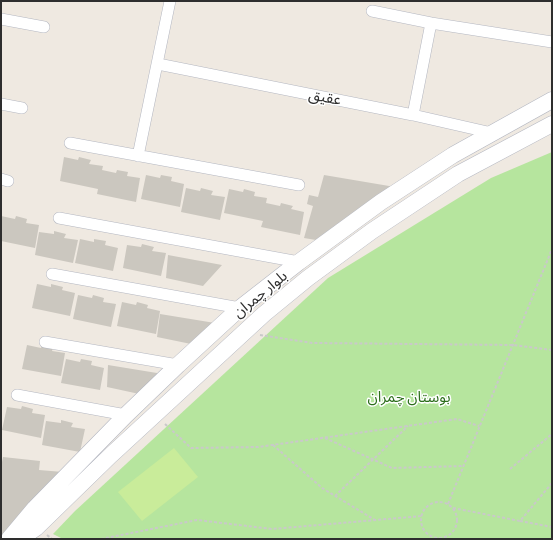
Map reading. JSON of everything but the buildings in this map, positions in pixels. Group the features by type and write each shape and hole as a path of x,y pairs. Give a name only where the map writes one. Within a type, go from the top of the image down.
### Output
{"main road":[{"name":"بلوار چمران","path":"9,539 35,508 126,415 240,308 299,262 382,202 453,155 552,100"},
{"name":"بلوار چمران","path":"20,539 36,528 244,332 308,278 372,231 458,174 552,124"}],"street":[{"path":"138,156 170,1"},
{"path":"372,11 431,23 552,42"},
{"path":"1,19 44,27"},
{"path":"413,115 431,23"},
{"name":"عقیق","path":"158,64 413,115 492,133"},
{"path":"1,104 22,108"},
{"path":"70,143 299,185"},
{"path":"59,218 299,262"},
{"path":"52,274 240,308"},
{"path":"45,342 178,365"},
{"path":"17,395 126,415"}],"path":[{"path":"448,504 552,251"},
{"path":"244,332 312,343 513,345 552,350"},
{"path":"155,415 191,448 258,447 457,419 479,426"},
{"path":"336,496 409,425"},
{"path":"510,469 552,434"},
{"path":"324,437 392,468 463,466"},
{"path":"273,445 322,488 376,521"},
{"path":"520,522 552,483"},
{"path":"440,502 448,504 453,508 457,516 455,528 446,537 437,539 428,534 422,526 422,516 425,509 432,504 440,502"},
{"path":"453,508 552,527"},
{"path":"101,539 197,520 272,529 422,516"}],"green space":[{"name":"بوستان چمران","path":"552,152 552,539 63,539 53,534 75,511 328,278 491,178"},
{"path":"174,448 198,477 142,521 118,492"}]}
